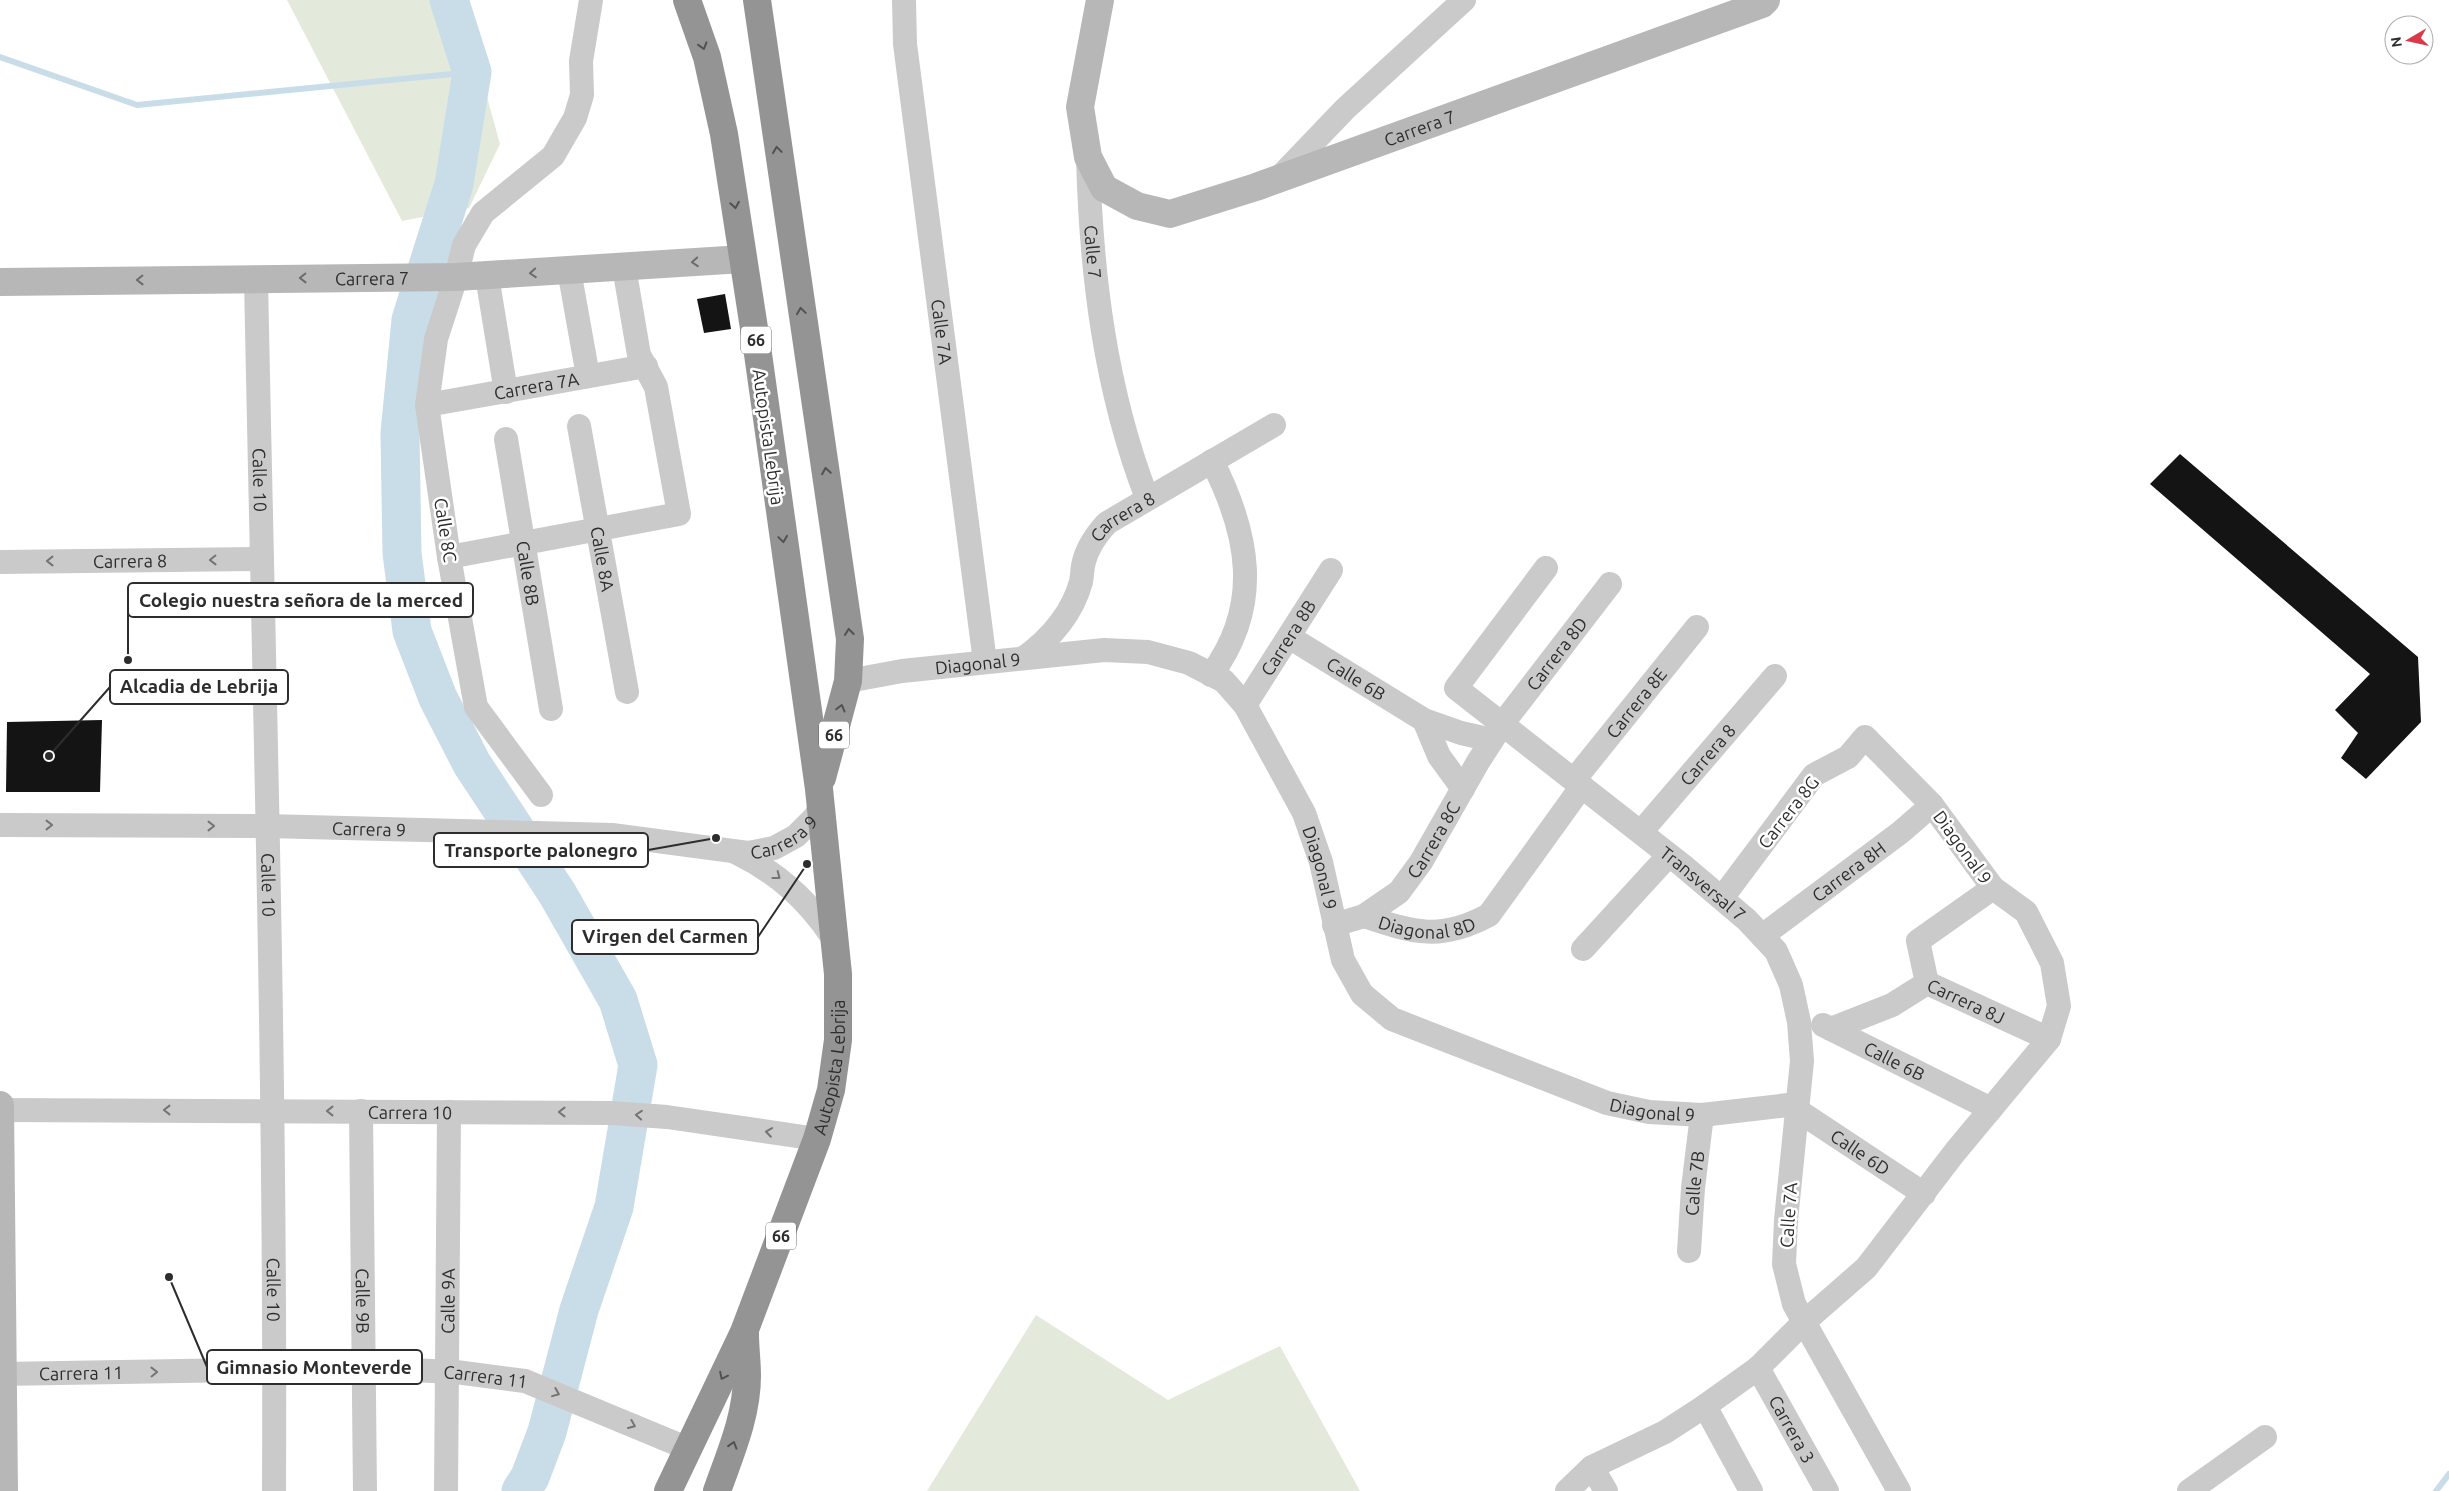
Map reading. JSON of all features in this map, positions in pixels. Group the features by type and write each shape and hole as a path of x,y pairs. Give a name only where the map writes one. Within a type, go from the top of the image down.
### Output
{"highway":[{"name":"Autopista Lebrija","path":"668,1491 744,1332 817,1139 831,1090 838,1040 838,974 820,798 743,259 724,134 707,57 688,0"},
{"name":"Autopista Lebrija","path":"757,0 850,639 848,681 820,798"},
{"name":"Autopista Lebrija","path":"717,1491 734,1446 744,1404 747,1377 744,1332"}],"street":[{"name":"Calle 8C","path":"541,794 476,707 449,557 427,405 436,339 449,278 464,244 483,213 553,156 575,118 582,95 582,61 591,0"},
{"name":"Calle 7A","path":"904,0 904,44 985,662"},
{"name":"Calle 7","path":"1100,0 1080,108 1088,157 1090,218 1104,345 1124,433 1147,498"},
{"path":"1279,178 1345,109 1464,0"},
{"name":"Carrera 7","path":"1088,157 1104,188 1137,206 1170,214 1279,178 1763,1"},
{"name":"Carrera 7","path":"0,282 256,278 449,278 743,259"},
{"path":"449,557 679,514 656,387 639,355 624,267"},
{"path":"568,270 588,376"},
{"path":"487,276 506,392"},
{"name":"Calle 10","path":"256,278 267,826 274,1491"},
{"name":"Carrera 7A","path":"427,405 646,366"},
{"name":"Carrera 8","path":"1024,658 1049,637 1068,611 1081,580 1086,554 1099,532 1116,516 1274,425"},
{"name":"Calle 8A","path":"578,426 626,692"},
{"name":"Calle 8B","path":"506,439 550,709"},
{"path":"1211,674 1224,657 1234,638 1241,618 1246,578 1235,515 1212,461"},
{"name":"Carrera 8","path":"0,562 261,559"},
{"name":"Transversal 7","path":"1546,568 1456,688 1497,731 1578,783 1722,898 1776,951 1791,985 1797,1012 1802,1060 1797,1107"},
{"name":"Carrera 8B","path":"1245,705 1331,570"},
{"name":"Carrera 8D","path":"1497,731 1610,584"},
{"name":"Carrera 8E","path":"1578,783 1697,627"},
{"name":"Calle 6B","path":"1288,637 1424,720 1461,733 1497,731"},
{"name":"Diagonal 9","path":"848,681 902,671 1104,650 1148,652 1189,663 1224,681 1245,705 1304,812 1321,862 1343,960 1362,994 1392,1019 1607,1103 1649,1112 1702,1116 1797,1107"},
{"name":"Carrera 8","path":"1640,832 1774,676"},
{"path":"1424,720 1439,756 1462,789"},
{"name":"Carrera 8C","path":"1334,925 1364,916 1398,892 1422,862 1462,789 1497,731"},
{"name":"Diagonal 9","path":"1566,1491 1592,1467 1664,1432 1705,1406 1758,1368 1803,1323 1866,1268 2049,1039 2059,1006 2052,963 2026,912 1993,888 1932,805 1865,737"},
{"name":"Carrera 8G","path":"1722,898 1814,776 1848,757 1865,737"},
{"name":"Diagonal 8D","path":"1364,916 1401,928 1441,932 1466,927 1489,915 1578,783"},
{"name":"Carrera 9","path":"0,825 267,826 612,835 735,852 761,851 786,843 806,827 820,798"},
{"name":"Carrera 8H","path":"1762,936 1901,832 1932,805"},
{"name":"Carrera 9","path":"735,852 759,864 788,884 818,916 833,938"},
{"path":"1583,949 1669,855"},
{"path":"1927,983 1918,941 1993,888"},
{"name":"Carrera 8J","path":"1830,1029 1892,1005 1927,983 2049,1039"},
{"name":"Calle 6B","path":"1797,1012 1991,1110"},
{"path":"0,1105 1,1374 4,1491"},
{"name":"Calle 7A","path":"1797,1107 1786,1220 1784,1264 1794,1304 1899,1491"},
{"name":"Calle 6D","path":"1797,1107 1924,1194"},
{"name":"Carrera 10","path":"0,1110 611,1112 817,1139"},
{"name":"Calle 9B","path":"361,1111 362,1368 365,1491"},
{"name":"Calle 9A","path":"446,1491 450,1112"},
{"name":"Calle 7B","path":"1689,1251 1692,1188 1702,1116"},
{"name":"Carrera 11","path":"1,1374 362,1368 448,1371 525,1381 689,1449"},
{"name":"Carrera 3","path":"1758,1368 1827,1491"},
{"path":"1705,1406 1751,1491"},
{"path":"2189,1491 2265,1437"},
{"path":"1592,1467 1606,1491"}],"green space":[{"path":"287,0 460,0 500,144 469,208 402,221"},
{"path":"1036,1315 1168,1400 1280,1346 1360,1491 927,1491"}],"building":[{"path":"725,294 731,329 704,333 697,299"},
{"path":"2180,454 2418,657 2421,722 2366,779 2341,758 2358,733 2335,710 2370,674 2150,484"},
{"path":"102,720 100,792 6,792 7,722"}],"waterway":[{"path":"449,0 472,72 454,184 411,320 400,433 402,553 412,631 438,698 472,764 557,893 618,1000 638,1065 614,1207 579,1310 547,1432 530,1477 521,1491"},
{"path":"0,57 137,105 472,72"},
{"path":"2436,1491 2449,1474"}],"place":[{"name":"Colegio nuestra señora de la merced","path":"128,660"},
{"name":"Alcadia de Lebrija","path":"49,756"},
{"name":"Transporte palonegro","path":"716,838"},
{"name":"Virgen del Carmen","path":"807,864"},
{"name":"Gimnasio Monteverde","path":"169,1277"}]}
